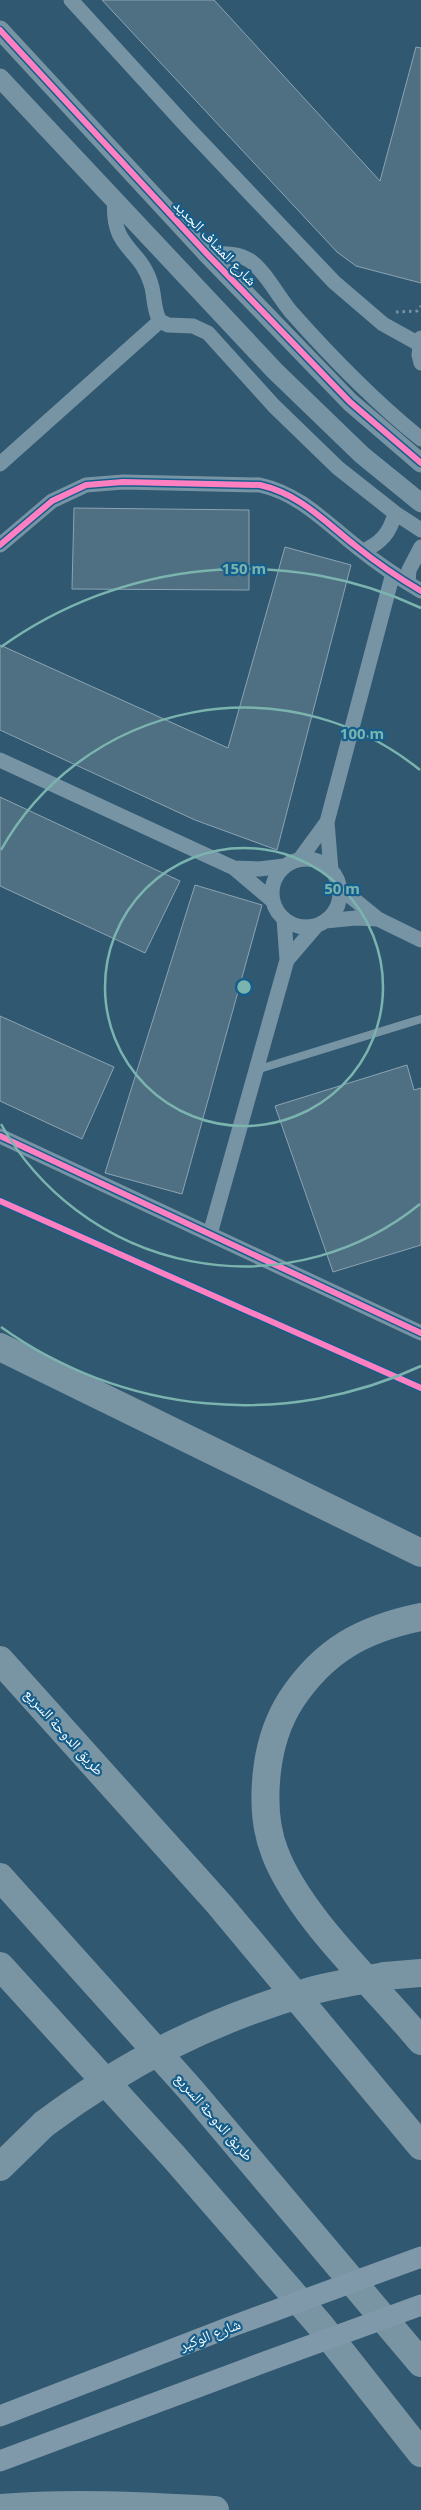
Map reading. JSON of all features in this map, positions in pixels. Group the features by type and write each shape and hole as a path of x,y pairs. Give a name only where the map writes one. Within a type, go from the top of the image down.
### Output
{"highway":[{"path":"0,1347 421,1553"},
{"path":"421,1618 391,1623 356,1637 327,1657 304,1681 282,1714 270,1749 265,1786 268,1824 275,1853 299,1898 421,2041"},
{"name":"طريق الدوحة السريع","path":"0,1660 219,1904 421,2146"},
{"name":"طريق الدوحة السريع","path":"0,1877 190,2089 421,2363"},
{"path":"0,1966 174,2157 282,2281 320,2325 421,2453"},
{"path":"0,2167 44,2124 85,2094 134,2063 192,2033 242,2013 313,1990 409,1973"},
{"path":"0,2508 54,2504 119,2504 215,2510"}],"main road":[{"name":"شارع الوكير","path":"0,2416 230,2327 421,2257"},
{"path":"0,2461 421,2305"}],"street":[{"path":"71,0 187,127 334,282 384,324 420,341 421,363"},
{"name":"شارع المشاف الجديد","path":"1,30 208,255 350,402 421,464"},
{"path":"0,78 115,198 275,371 362,455 421,503"},
{"path":"115,198 114,216 118,233 122,243 147,273 152,284 160,321"},
{"path":"208,255 225,253 237,255 248,259 255,265 284,303 337,362 366,391 421,438"},
{"path":"160,321 168,325 199,328 208,333 306,438 338,468 395,514 421,530"},
{"path":"0,464 160,321"},
{"path":"242,370 275,371"},
{"path":"0,545 52,501 86,485 122,482 243,484 276,488 292,495 306,504 363,552 421,591"},
{"path":"363,552 375,546 385,537 392,526 395,514"},
{"path":"408,583 409,570 414,557 421,547"},
{"path":"393,573 327,822 331,870 340,888 378,919 421,940"},
{"path":"0,760 234,868 273,901 284,919 287,960 210,1234"},
{"path":"300,859 327,822"},
{"path":"234,868 259,869 284,866 300,859 317,860 331,870"},
{"path":"273,901 275,878 284,866"},
{"path":"287,960 321,923 331,917 339,903 340,888"},
{"path":"284,919 300,926 378,919"},
{"path":"0,1136 421,1333"}],"lane":[{"path":"256,1070 421,1019"}],"building":[{"path":"102,0 214,0 380,181 416,47 421,48 421,283 356,266 337,252"},
{"path":"74,508 249,510 249,590 72,589"},
{"path":"285,547 351,565 277,850 195,820 0,730 0,645 228,748"},
{"path":"0,797 180,881 145,953 0,886"},
{"path":"195,885 262,905 182,1194 105,1173"},
{"path":"0,1016 114,1067 82,1139 0,1101"},
{"path":"407,1065 414,1090 421,1088 421,1245 333,1272 275,1106"}],"cycle path":[{"path":"0,30 208,255 350,402 421,463"},
{"path":"0,545 52,501 86,485 123,482 260,485 274,489 300,502 372,559 421,591"},
{"path":"0,1136 421,1333"},
{"path":"0,1201 421,1388"}]}
